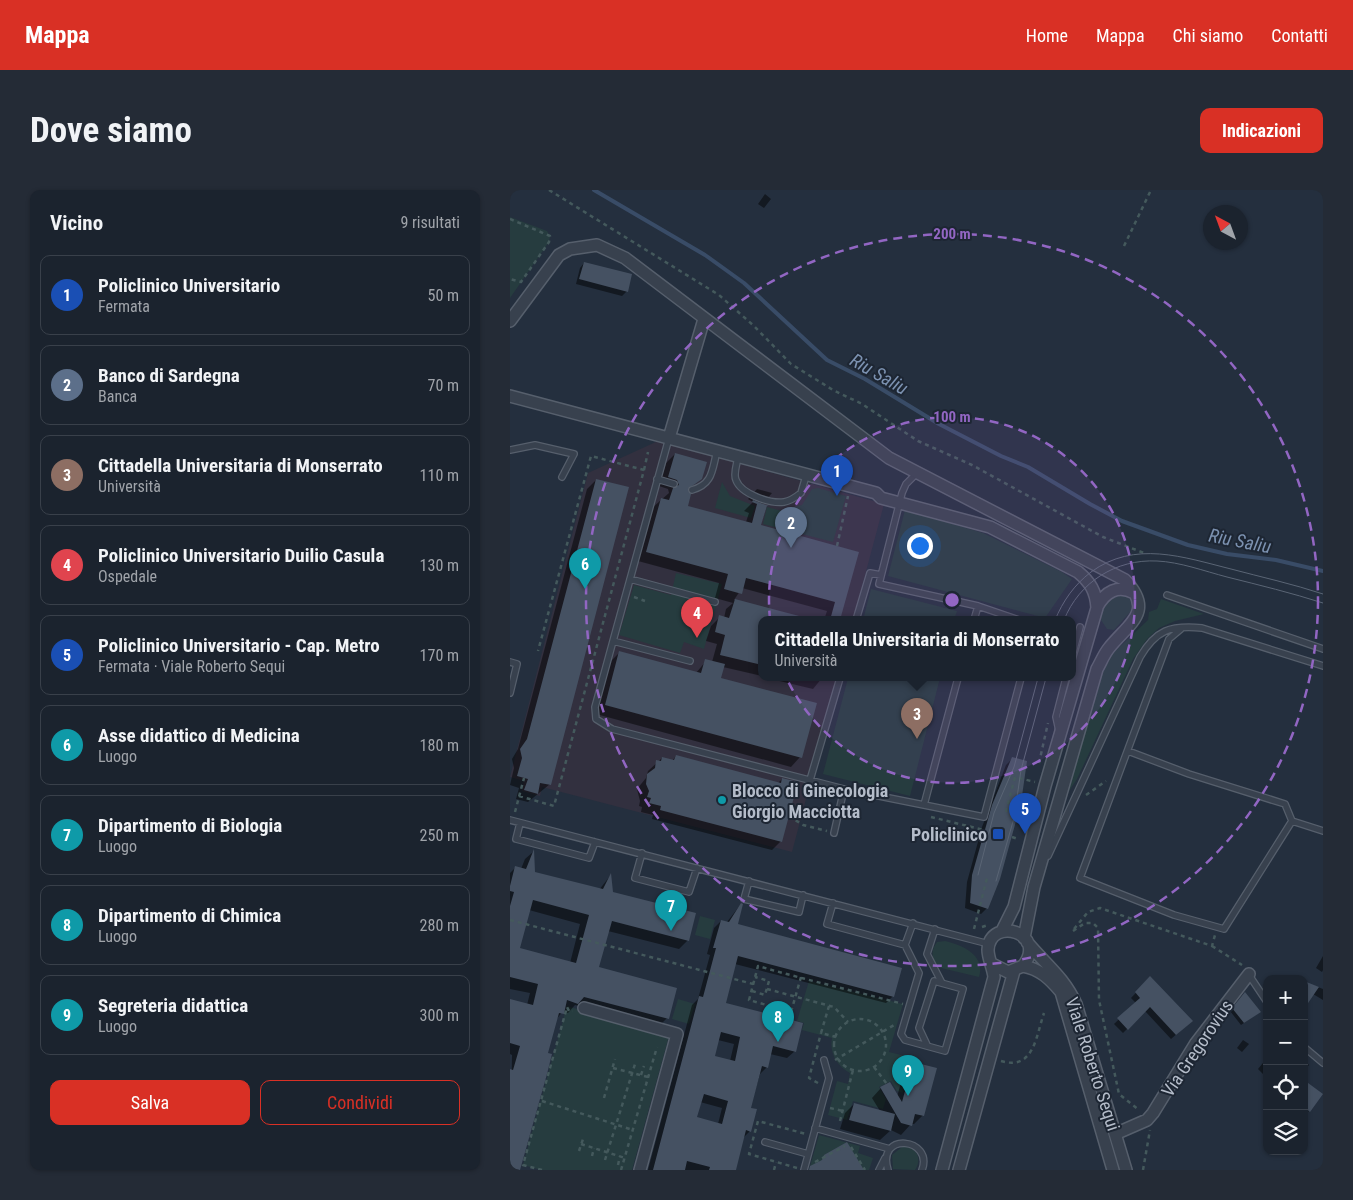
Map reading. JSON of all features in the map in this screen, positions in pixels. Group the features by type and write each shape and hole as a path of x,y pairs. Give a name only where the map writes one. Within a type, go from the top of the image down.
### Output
{"street":[{"path":"510,321 558,255 570,249 596,245 625,258 889,458 1125,580 1136,594 1140,609 1137,617 1109,649 1097,669 1034,888 1026,940 1029,955 1018,968 990,1058 959,1170"},
{"path":"669,438 704,319"},
{"path":"510,396 876,494 881,498 990,527 1078,572 1093,587 1097,608"},
{"path":"1002,931 1014,907 1097,608 1101,599 1114,590 1121,588 1136,594"},
{"path":"942,1170 994,977 988,951 989,944 1002,931 1014,931 1026,940"},
{"name":"Viale Roberto Sequi","path":"1026,940 1059,975 1076,1004 1126,1170"},
{"path":"992,964 1002,970 1018,968"},
{"name":"Viale Roberto Sequi","path":"1018,968 1034,968 1046,976 1061,992 1114,1170"},
{"name":"Via Gregorovius","path":"1115,1134 1145,1120 1160,1103 1196,1043 1249,974"},
{"path":"584,1008 677,1034 640,1170"}],"lane":[{"path":"669,438 594,714 596,719 603,725 844,789 984,817 1020,681"},
{"path":"510,450 535,445 574,454 562,477"},
{"path":"692,490 703,487 708,482 717,451"},
{"path":"738,457 735,478 737,483 750,494 774,502 783,502 794,498 801,492 806,476"},
{"path":"917,473 906,484 879,584 978,606 1008,616"},
{"path":"657,479 674,484"},
{"path":"857,616 870,573 881,575"},
{"path":"630,579 715,602"},
{"path":"1167,595 1323,649"},
{"path":"975,616 978,606"},
{"path":"1076,642 1080,627"},
{"path":"1034,888 1140,657 1149,642 1160,632 1182,628 1202,628 1323,666"},
{"path":"1182,628 1170,640 1080,878 1166,912 1224,929 1292,821"},
{"path":"613,641 690,661"},
{"path":"510,662 517,664 510,693"},
{"path":"810,780 839,681"},
{"path":"924,805 957,681"},
{"path":"1060,738 1056,717 1065,681"},
{"path":"1128,751 1189,774 1286,804 1292,821"},
{"path":"834,833 844,789"},
{"path":"510,820 989,944"},
{"path":"1292,821 1323,832"},
{"path":"520,823 516,839 589,858 595,842"},
{"path":"642,853 635,878 690,892 697,868"},
{"path":"749,881 744,899 799,912 802,895"},
{"path":"833,903 827,924 905,945"},
{"path":"913,923 905,945 919,974 901,1034 905,1040 945,1051 963,989 934,981 919,1028 927,1046"},
{"path":"935,929 928,954 942,983"},
{"path":"1249,974 1263,996"},
{"path":"1308,1050 1323,1063"},
{"path":"804,1170 811,1155 815,1128 828,1078 824,1060"},
{"path":"815,1128 890,1149 905,1143 916,1147 922,1157 922,1170"},
{"path":"765,1142 811,1155"},
{"path":"879,1170 890,1149"},
{"path":"886,1156 888,1170"}],"path":[{"path":"549,190 719,295 754,326 791,364 833,390 862,404 918,441 972,465 1104,537 1144,553"},
{"path":"1124,246 1150,190"},
{"path":"510,219 550,236 549,242 521,282 510,279"},
{"path":"519,796 554,806 648,452"},
{"path":"538,651 591,456 644,470"},
{"path":"837,546 850,487"},
{"path":"1006,812 1015,777 1037,783"},
{"path":"515,812 524,778"},
{"path":"1080,798 1108,780 1115,783"},
{"path":"789,816 802,825 834,833"},
{"path":"928,816 984,830"},
{"path":"1012,837 1018,839"},
{"path":"974,929 987,878"},
{"path":"1143,1170 1151,1132 1141,1112 1119,1094 1099,1000 1098,928 1093,923 1085,923 1073,931 1088,912 1100,908 1212,946 1237,960 1249,974"},
{"path":"510,920 753,984"},
{"path":"1212,946 1217,928"},
{"path":"800,977 791,1012 749,1000 758,966 904,1004"},
{"path":"752,991 765,995 769,981 755,977"},
{"path":"767,989 838,1009 848,1022"},
{"path":"821,1086 816,1080 809,1078 829,1006"},
{"path":"542,1170 523,1165 567,1008 572,1012 576,1007 584,1008"},
{"path":"990,1058 1006,1063 1024,1061 1030,1053 1044,1013"},
{"path":"867,1020 882,1031 885,1037 886,1051 879,1063 874,1067 867,1070 853,1070 836,1059 834,1048 836,1037 840,1028 848,1022 867,1020"},
{"path":"836,1059 897,1024"},
{"path":"821,1033 836,1037"},
{"path":"621,1170 657,1048"},
{"path":"604,1098 615,1059"},
{"path":"605,1160 635,1064"},
{"path":"641,1075 644,1066"},
{"path":"874,1067 887,1084"},
{"path":"613,1068 648,1077"},
{"path":"840,1121 853,1070"},
{"path":"541,1101 633,1130"},
{"path":"821,1105 843,1111"},
{"path":"758,1121 808,1134 806,1139"},
{"path":"579,1151 583,1139"},
{"path":"581,1144 625,1158"},
{"path":"811,1155 812,1164 849,1144 865,1170"},
{"path":"592,1156 594,1148"},
{"path":"618,1165 620,1156"},
{"path":"774,1170 776,1162"}],"shaded area":[{"path":"658,441 884,504 854,616 758,616 758,681 837,681 792,852 542,787 540,796 522,791 524,781 510,777 588,473"}],"green space":[{"path":"510,217 547,231 550,236 549,242 510,298"},
{"path":"722,482 730,496 755,506 751,518 715,508"},
{"path":"818,488 846,496 833,542 763,524 767,507 782,511 802,505 812,489"},
{"path":"905,510 983,533 1062,572 1072,579 1046,616 1038,616 888,576"},
{"path":"676,573 722,584 704,649 684,642 680,653 619,635 634,585 671,595"},
{"path":"871,589 957,611 955,616 864,616"},
{"path":"1124,594 1132,601 1131,611 1114,630 1107,629 1099,617 1103,607 1110,598"},
{"path":"1161,599 1204,614 1175,621 1159,628 1147,639 1133,659 1077,779 1069,791 1062,785 1096,682 1108,658 1148,620 1149,612 1157,609"},
{"path":"847,681 939,681 910,796 823,774"},
{"path":"700,916 715,920 710,939 695,935"},
{"path":"945,941 965,948 976,957 980,969 979,977 937,967 933,957 933,949 937,942"},
{"path":"809,981 903,1004 889,1052 913,1058 903,1093 897,1091 891,1081 879,1087 886,1099 883,1109 853,1101 847,1120 828,1115 837,1081 848,1084 850,1073 841,1067 835,1058 831,1044 832,1038 802,1030 804,1023 797,1021"},
{"path":"678,999 695,1004 689,1024 672,1019"},
{"path":"567,1006 669,1036 632,1170 541,1170 523,1165"},
{"path":"819,1135 860,1146 858,1153 873,1158 869,1170 809,1170"},
{"path":"902,1147 911,1148 917,1154 918,1161 915,1170 893,1169 892,1155"}],"building":[{"path":"584,262 632,274 628,292 579,279"},
{"path":"675,453 707,462 702,479 688,489 691,494 688,506 752,523 757,504 752,502 753,500 769,506 767,506 761,525 859,552 841,616 831,616 835,602 746,578 742,594 724,589 728,574 646,552 661,498 669,500 673,488 679,485 677,480 668,477"},
{"path":"596,479 629,487 551,785 540,783 538,794 524,790 528,779 517,776 522,758 520,749 527,739"},
{"path":"735,599 799,616 758,616 758,664 720,655 725,635 715,632 719,615 729,618"},
{"path":"619,651 701,673 705,659 725,664 721,678 817,703 802,758 605,705"},
{"name":"Blocco di Ginecologia Giorgio Macciotta","path":"676,755 781,783 782,778 798,782 782,842 660,810 661,806 649,803 651,798 647,797 649,791 646,784 647,774 655,768 656,760 661,761 662,757 674,760"},
{"name":"Policlinico","path":"1012,757 1027,761 1021,803 1000,879 988,909 970,903 972,875 992,805"},
{"path":"534,849 535,872 603,889 611,873 613,892 696,913 689,941 612,921 599,967 677,988 669,1019 584,997 578,1004 567,1000 564,1014 559,1013 548,1053 552,1054 520,1170 510,1170 510,1069 513,1070 520,1046 510,1043 510,999 533,1005 538,984 510,977 510,906 514,892 510,891 510,886 515,866 526,869","holes":["533,900 589,915 576,963 520,948"]},
{"path":"741,903 743,904 738,924 902,968 894,997 738,956 726,1003 803,1023 796,1052 773,1046 768,1068 762,1066 751,1108 757,1109 751,1132 746,1130 736,1170 709,1170 710,1167 687,1161 685,1170 653,1170 699,996 703,997 716,948 713,948 721,920 729,922","holes":["721,1032 740,1037 735,1061 715,1056","704,1094 728,1101 722,1124 697,1117"]},
{"path":"1150,976 1193,1021 1176,1035 1150,1007 1128,1030 1117,1018 1140,998 1135,992"},
{"path":"1308,983 1319,987 1308,1003"},
{"path":"1245,992 1261,1012 1244,1023 1232,1008"},
{"path":"913,1062 937,1068 924,1116 915,1114 912,1126 901,1123 880,1087 890,1082 902,1102"},
{"path":"1308,1083 1323,1094 1310,1112 1308,1110"},
{"path":"854,1103 895,1114 891,1131 849,1120"},
{"path":"847,1142 864,1170 809,1170 810,1166 822,1160 824,1155"}],"waterway":[{"name":"Riu Saliu","path":"594,190 705,255 744,283 827,360 865,379 939,424 1001,456 1028,467 1122,521 1188,545 1227,554 1276,560 1323,571"}],"tram line":[{"path":"1057,616 1079,582 1091,572 1108,562 1125,556 1142,554 1177,556 1323,594"},
{"path":"1066,616 1079,594 1089,584 1114,569 1142,561 1183,565 1323,603"},
{"path":"978,875 994,813 1014,767 1037,681"},
{"path":"996,881 1014,818 1021,770 1045,681"}],"place":[{"name":"Policlinico Universitario","path":"837,496"},
{"name":"Banco di Sardegna","path":"791,548"},
{"name":"Asse didattico di Medicina","path":"585,589"},
{"name":"Policlinico Universitario Duilio Casula","path":"697,638"},
{"name":"Cittadella Universitaria di Monserrato","path":"917,739"},
{"name":"Blocco di Ginecologia Giorgio Macciotta","path":"722,800"},
{"name":"Policlinico","path":"998,834"},
{"name":"Policlinico Universitario - Cap. Metro","path":"1025,834"},
{"name":"Dipartimento di Biologia","path":"671,931"},
{"name":"Dipartimento di Chimica","path":"778,1042"},
{"name":"Segreteria didattica","path":"908,1096"}]}
